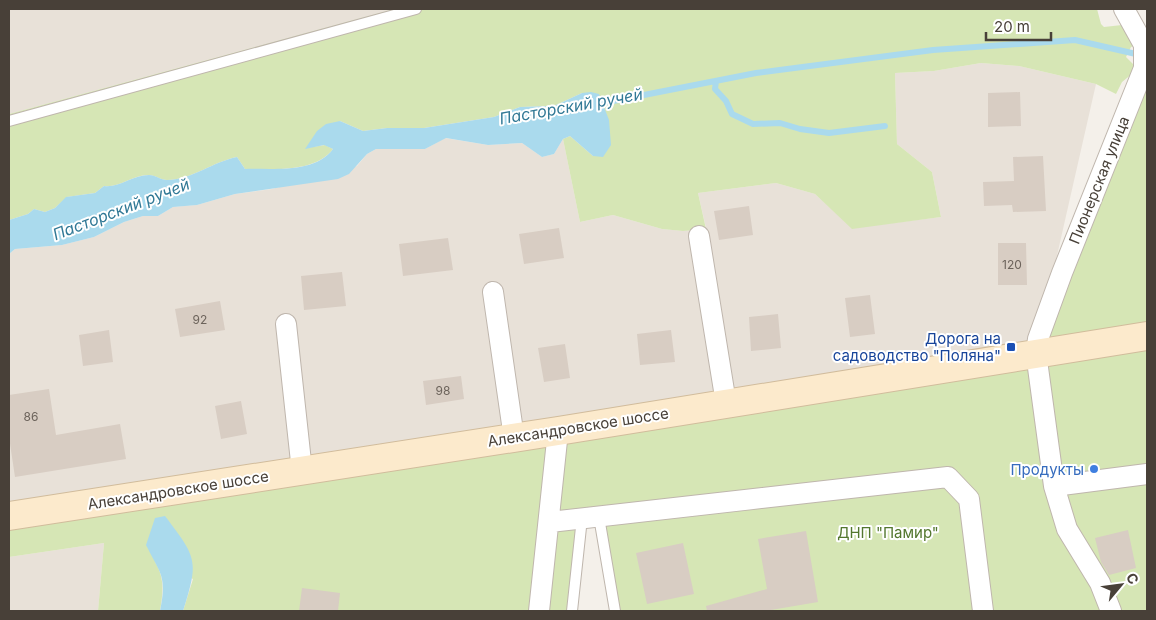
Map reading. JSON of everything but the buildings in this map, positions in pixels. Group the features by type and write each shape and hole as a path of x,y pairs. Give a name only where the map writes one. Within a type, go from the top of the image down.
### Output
{"street":[{"name":"Пионерская улица","path":"1036,353 1038,339 1062,273 1144,68 1144,45 1124,9"},
{"path":"698,236 726,403"},
{"path":"493,292 514,438"},
{"path":"286,324 302,471"},
{"name":"Александровское шоссе","path":"9,516 514,438 1147,336"},
{"path":"1036,353 1054,486 1067,529 1100,582 1111,611"},
{"path":"539,611 550,522 558,431"},
{"path":"1054,486 1147,474"},
{"path":"550,522 948,476 969,499 983,611"}],"lane":[{"path":"9,121 416,9"},
{"path":"572,611 590,518"},
{"path":"590,518 615,611"}],"shaded area":[{"path":"9,9 394,9 9,114"},
{"path":"981,63 1019,66 1096,84 1038,339 1037,356 9,516 9,254 15,249 62,245 94,237 124,222 143,216 158,216 173,207 197,205 235,194 272,189 357,166 367,154 376,149 425,149 445,138 488,145 522,143 542,157 554,154 563,139 580,222 613,215 662,229 683,231 706,228 698,193 776,183 815,194 852,228 941,217 932,172 897,144 895,73 934,71"},
{"path":"104,543 98,611 9,611 9,557"}],"green space":[{"path":"394,9 1097,9 1101,24 1104,27 1122,25 1136,45 1131,47 1126,57 1138,69 1122,82 1116,94 1096,84 1019,66 981,63 934,71 895,73 897,144 932,172 941,217 852,229 815,194 776,183 698,193 706,229 683,231 662,229 613,215 580,222 563,139 570,136 593,156 582,93 554,106 520,107 494,117 424,128 387,128 363,131 340,121 306,148 325,145 333,149 325,157 304,166 280,169 245,169 237,157 177,179 165,180 148,175 115,185 104,186 95,193 67,197 55,208 45,212 34,209 28,214 9,220 9,114"},
{"name":"ДНП \"Памир\"","path":"1147,72 1147,611 619,611 601,517 580,519 569,611 183,611 193,579 155,562 162,580 160,611 98,611 104,543 9,557 9,516 1036,356"}],"water":[{"path":"591,92 599,94 609,120 611,145 603,157 593,156 570,136 563,139 554,154 542,157 522,143 488,145 446,138 425,149 376,149 367,154 349,174 338,179 235,194 197,205 173,207 158,216 143,216 124,222 94,237 62,245 15,249 9,254 9,220 28,214 34,209 45,212 55,208 66,197 95,193 104,186 115,185 137,177 151,175 167,180 186,177 237,157 245,169 292,168 315,163 333,149 324,145 305,149 317,131 326,124 340,121 363,131 387,128 424,128 494,117 520,107 554,106 582,93"},
{"path":"165,516 184,541 192,560 193,570 183,611 160,611 163,583 159,570 146,545 155,518"}],"waterway":[{"name":"Пасторский ручей","path":"598,104 756,73 933,50 1075,40 1136,54"},
{"path":"716,81 715,89 726,101 732,114 753,124 780,123 800,129 829,133 885,126"}],"place":[{"name":"Дорога на садоводство \"Поляна\"","path":"1011,347"},
{"name":"Продукты","path":"1094,469"}]}
